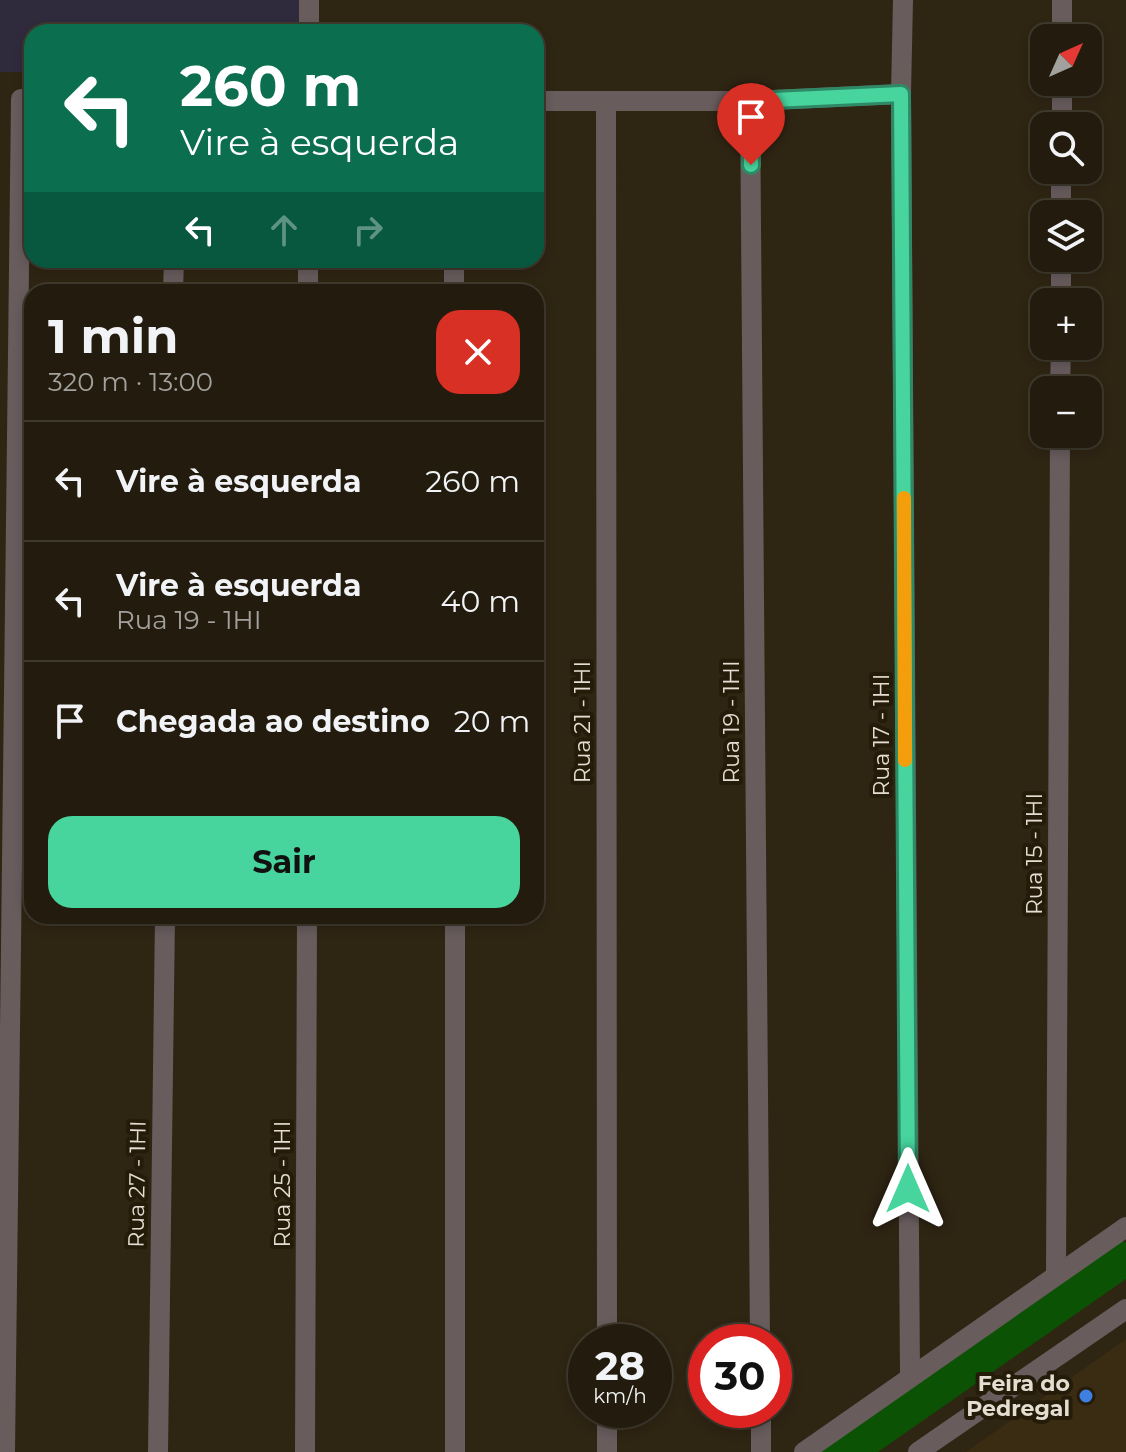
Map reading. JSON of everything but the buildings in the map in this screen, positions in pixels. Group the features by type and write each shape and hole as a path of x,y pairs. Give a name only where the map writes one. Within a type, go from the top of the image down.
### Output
{"street":[{"path":"309,0 309,24"},
{"name":"Rua 17 - 1HI","path":"903,0 901,94 910,1376"},
{"path":"1062,0 1062,24"},
{"path":"544,101 750,101 901,94"},
{"path":"5,1452 18,99"},
{"name":"Rua 19 - 1HI","path":"750,101 760,1324"},
{"name":"Rua 21 - 1HI","path":"606,102 607,1324"},
{"name":"Rua 15 - 1HI","path":"1056,1274 1060,448"},
{"name":"Rua 27 - 1HI","path":"158,1452 165,924"},
{"name":"Rua 25 - 1HI","path":"305,1452 307,924"},
{"path":"455,924 455,1452"},
{"path":"804,1452 1126,1227"},
{"path":"918,1452 1126,1309"},
{"path":"607,1428 607,1452"},
{"path":"761,1428 761,1452"}],"shaded area":[{"path":"0,0 301,0 300,24 24,24 24,72 0,72"},
{"name":"Feira do Pedregal","path":"1126,1339 1126,1452 966,1452"}],"green space":[{"path":"1117,1241 1126,1242 1126,1279 878,1452 816,1452"}],"slow traffic":[{"path":"904,498 905,760"}],"place":[{"name":"Feira do Pedregal","path":"1086,1396"}],"route":[{"path":"751,165 750,101 901,94 908,1189"}]}
